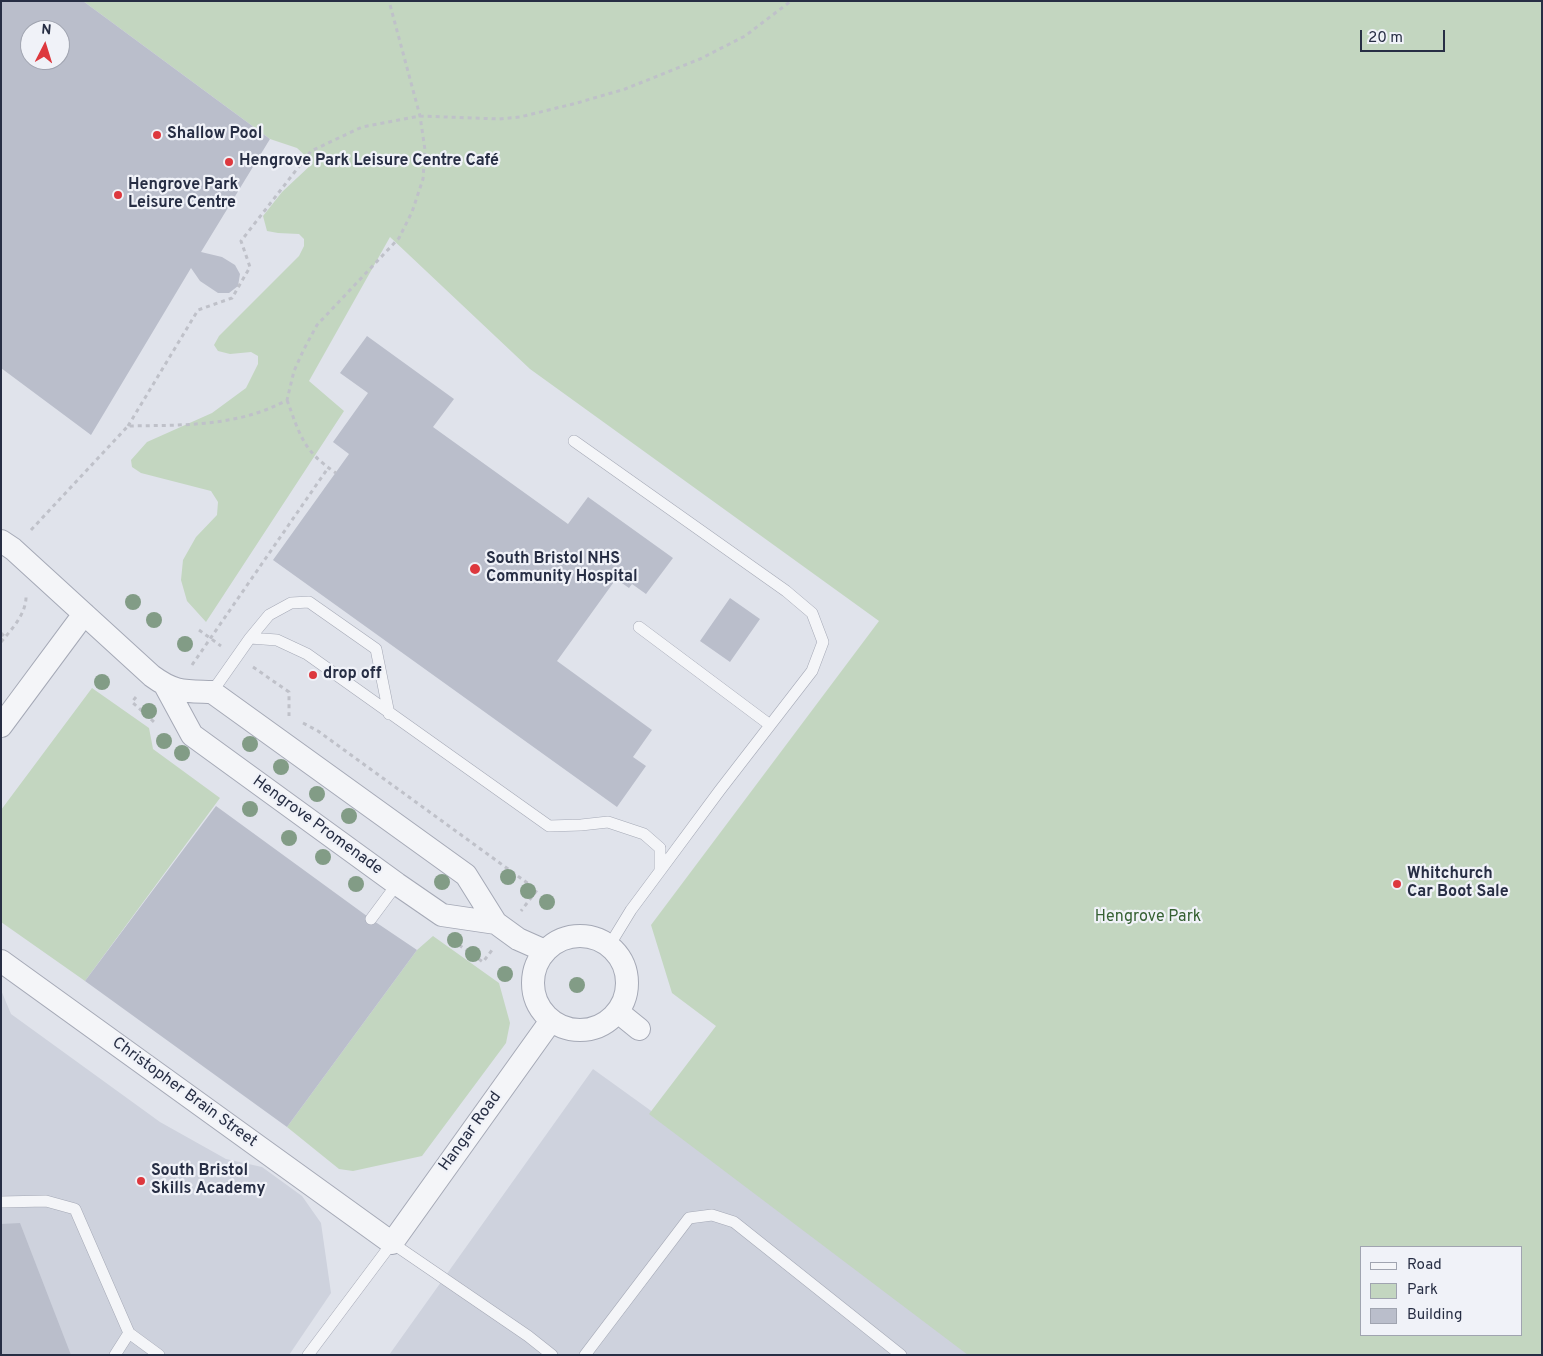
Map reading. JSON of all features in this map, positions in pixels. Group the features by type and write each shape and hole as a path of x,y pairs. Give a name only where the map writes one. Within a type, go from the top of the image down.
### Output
{"street":[{"name":"Hengrove Promenade","path":"7,545 166,687 192,735 442,915 496,923"},
{"path":"1,726 84,614"},
{"name":"Hengrove Promenade","path":"166,687 182,691 212,692 466,875 496,923 518,939 545,951"},
{"path":"583,936 597,939 609,946 619,957 625,970 627,984 624,999 618,1012 596,1028 583,1030 569,1029 550,1022 537,1004 533,990 533,976 537,963 545,951 556,942 569,937 583,936"},
{"name":"Christopher Brain Street","path":"1,960 392,1243"},
{"path":"618,1012 639,1029"},
{"name":"Hangar Road","path":"392,1243 550,1022"}],"lane":[{"path":"574,441 786,591 812,613 823,642 812,671 631,910 609,946"},
{"path":"212,692 250,638 269,615 291,603 309,602 376,649 389,714"},
{"path":"639,626 770,725"},
{"path":"250,638 277,640 307,654 549,826 582,826 608,822 644,834 660,848 660,871"},
{"path":"371,919 397,884"},
{"path":"1,1202 46,1201 75,1209 129,1333 159,1355"},
{"path":"585,1355 689,1218 712,1215 734,1222 901,1355"},
{"path":"308,1355 392,1243 528,1336 552,1355"},
{"path":"115,1355 129,1333"}],"path":[{"path":"336,473 314,456 302,439 287,400 294,371 317,325 399,238 412,212 423,179 425,150 420,116 389,1"},
{"path":"7,545 128,426 198,310 232,298 250,267 241,241 310,151 362,127 420,116 499,119 520,117 577,104 625,89 700,59 745,36 792,1"},
{"path":"128,426 188,425 238,419 268,410 287,400"},
{"path":"1,642 19,619 26,600 25,591"},
{"path":"199,630 210,638"},
{"path":"1,633 6,637"}],"shaded area":[{"name":"South Bristol Skills Academy","path":"1,990 11,1014 160,1122 226,1159 262,1167 302,1196 321,1223 331,1293 289,1355 1,1355"},
{"path":"593,1069 990,1355 389,1355"}],"green space":[{"name":"Hengrove Park","path":"83,1 1542,1 1542,1355 968,1355 649,1114 716,1026 672,993 651,925 879,621 530,369 390,237 309,381 344,411 206,622 187,601 181,580 183,560 196,537 217,515 218,502 211,491 141,473 132,467 131,460 147,442 212,413 246,388 258,364 258,356 251,352 230,354 218,351 214,345 219,336 299,256 304,246 304,239 299,234 267,231 263,216 282,192 313,163 297,148 270,139"},
{"path":"92,688 149,728 153,749 220,798 85,981 1,922 1,810"},
{"path":"433,936 499,983 510,1023 506,1043 422,1156 353,1171 339,1169 287,1127 417,950"}],"building":[{"name":"Hengrove Park Leisure Centre","path":"1,1 83,1 270,139 201,252 222,257 235,265 240,274 238,286 229,293 218,293 200,281 191,268 91,435 1,368"},
{"name":"South Bristol NHS Community Hospital","path":"367,336 454,399 433,427 568,524 588,497 673,558 646,594 632,584 629,588 616,579 557,661 652,730 633,757 646,766 617,807 273,560 349,454 333,442 368,393 340,373"},
{"path":"730,598 760,619 730,662 700,641"},
{"path":"216,806 371,919 417,950 287,1127 85,981"},
{"path":"20,1223 71,1355 1,1355 1,1224"}],"place":[{"name":"Shallow Pool","path":"157,135"},
{"name":"Hengrove Park Leisure Centre Café","path":"229,162"},
{"name":"Hengrove Park Leisure Centre","path":"118,195"},
{"name":"South Bristol NHS Community Hospital","path":"475,569"},
{"name":"drop off","path":"313,675"},
{"name":"Whitchurch Car Boot Sale","path":"1397,884"},
{"name":"South Bristol Skills Academy","path":"141,1181"}]}
